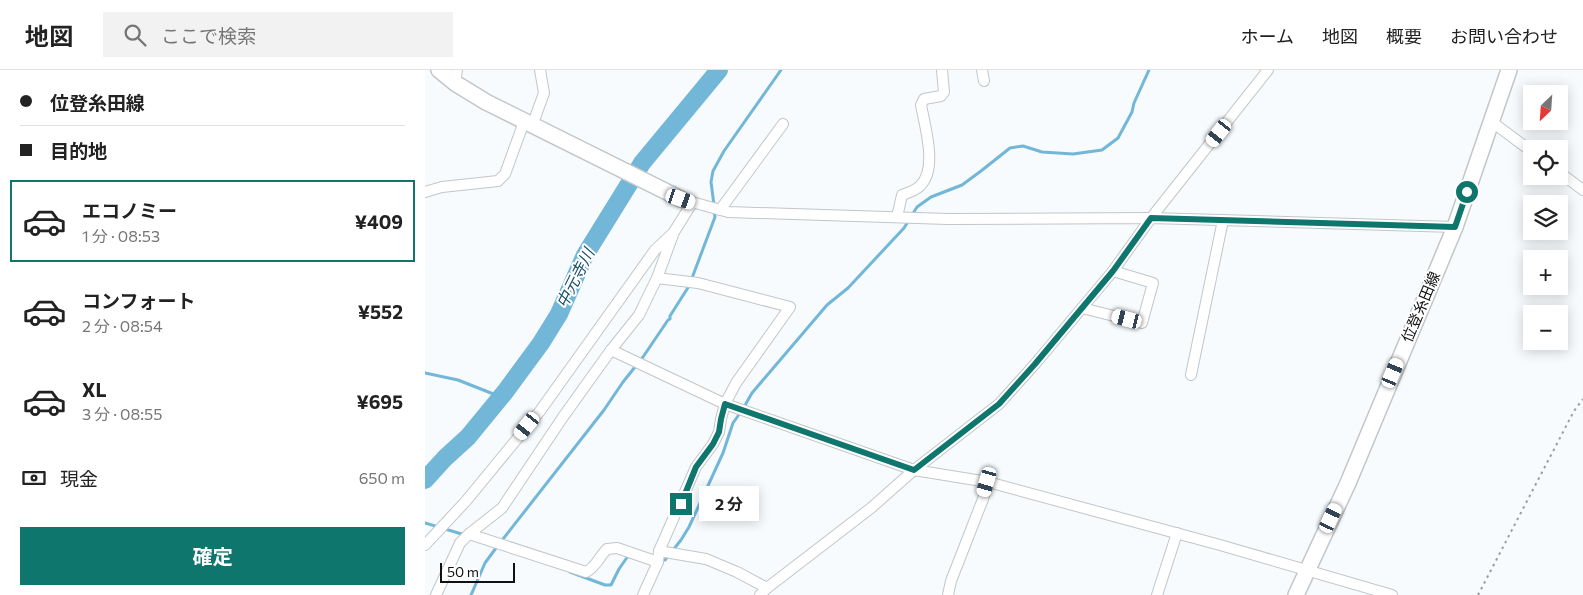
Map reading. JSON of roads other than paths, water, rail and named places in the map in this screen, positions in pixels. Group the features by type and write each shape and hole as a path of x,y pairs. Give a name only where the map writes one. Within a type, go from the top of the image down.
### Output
{"main road":[{"path":"439,70 456,77 486,102 687,201"},
{"name":"位登糸田線","path":"1296,595 1347,483 1455,227 1509,70"}],"street":[{"path":"425,192 442,187 498,181 505,174 544,93 540,70"},
{"path":"897,217 902,195 920,186 927,175 930,158 921,105 924,99 941,96 944,92 943,70"},
{"path":"659,551 705,559 737,572 763,592 871,508 914,470 999,404 1113,271 1151,218 1268,70"},
{"path":"1492,122 1523,145"},
{"path":"720,210 783,124"},
{"path":"1568,179 1583,190"},
{"path":"436,595 460,544 469,534 502,508 611,350 639,315 657,278 687,201 728,212 948,219 1151,218 1455,227"},
{"path":"1191,375 1223,220"},
{"path":"425,545 466,501 540,412 655,250 674,232"},
{"path":"1082,308 1141,323 1153,283 1113,271"},
{"path":"643,595 658,562 659,551 696,467 713,444 719,432 725,404 736,383 790,307 698,284 657,278"},
{"path":"611,350 725,404 914,470 987,482 1177,533 1392,595"},
{"path":"948,595 951,581 983,499 987,482"},
{"path":"1157,595 1177,533"},
{"path":"469,534 587,572 594,568 600,556 607,549 617,548 658,562"}],"waterway":[{"name":"中元寺川","path":"425,480 468,437 505,392 541,343 559,314 585,255 642,163 719,70"},
{"path":"714,205 711,182 713,171 724,151 781,70"},
{"path":"744,407 752,393 827,305 848,288 904,228 917,207 931,197 962,185 1010,148 1023,146 1042,152 1073,154 1102,150 1118,138 1132,112 1134,103 1149,70"},
{"path":"471,595 485,563 604,410 670,319 689,286 715,217 714,211"},
{"path":"425,373 458,380 501,397"},
{"path":"661,560 665,560 689,527 723,453 733,423 740,413"},
{"path":"425,523 465,535"},
{"path":"570,572 605,585 611,585 619,569 628,556 630,557"}]}
